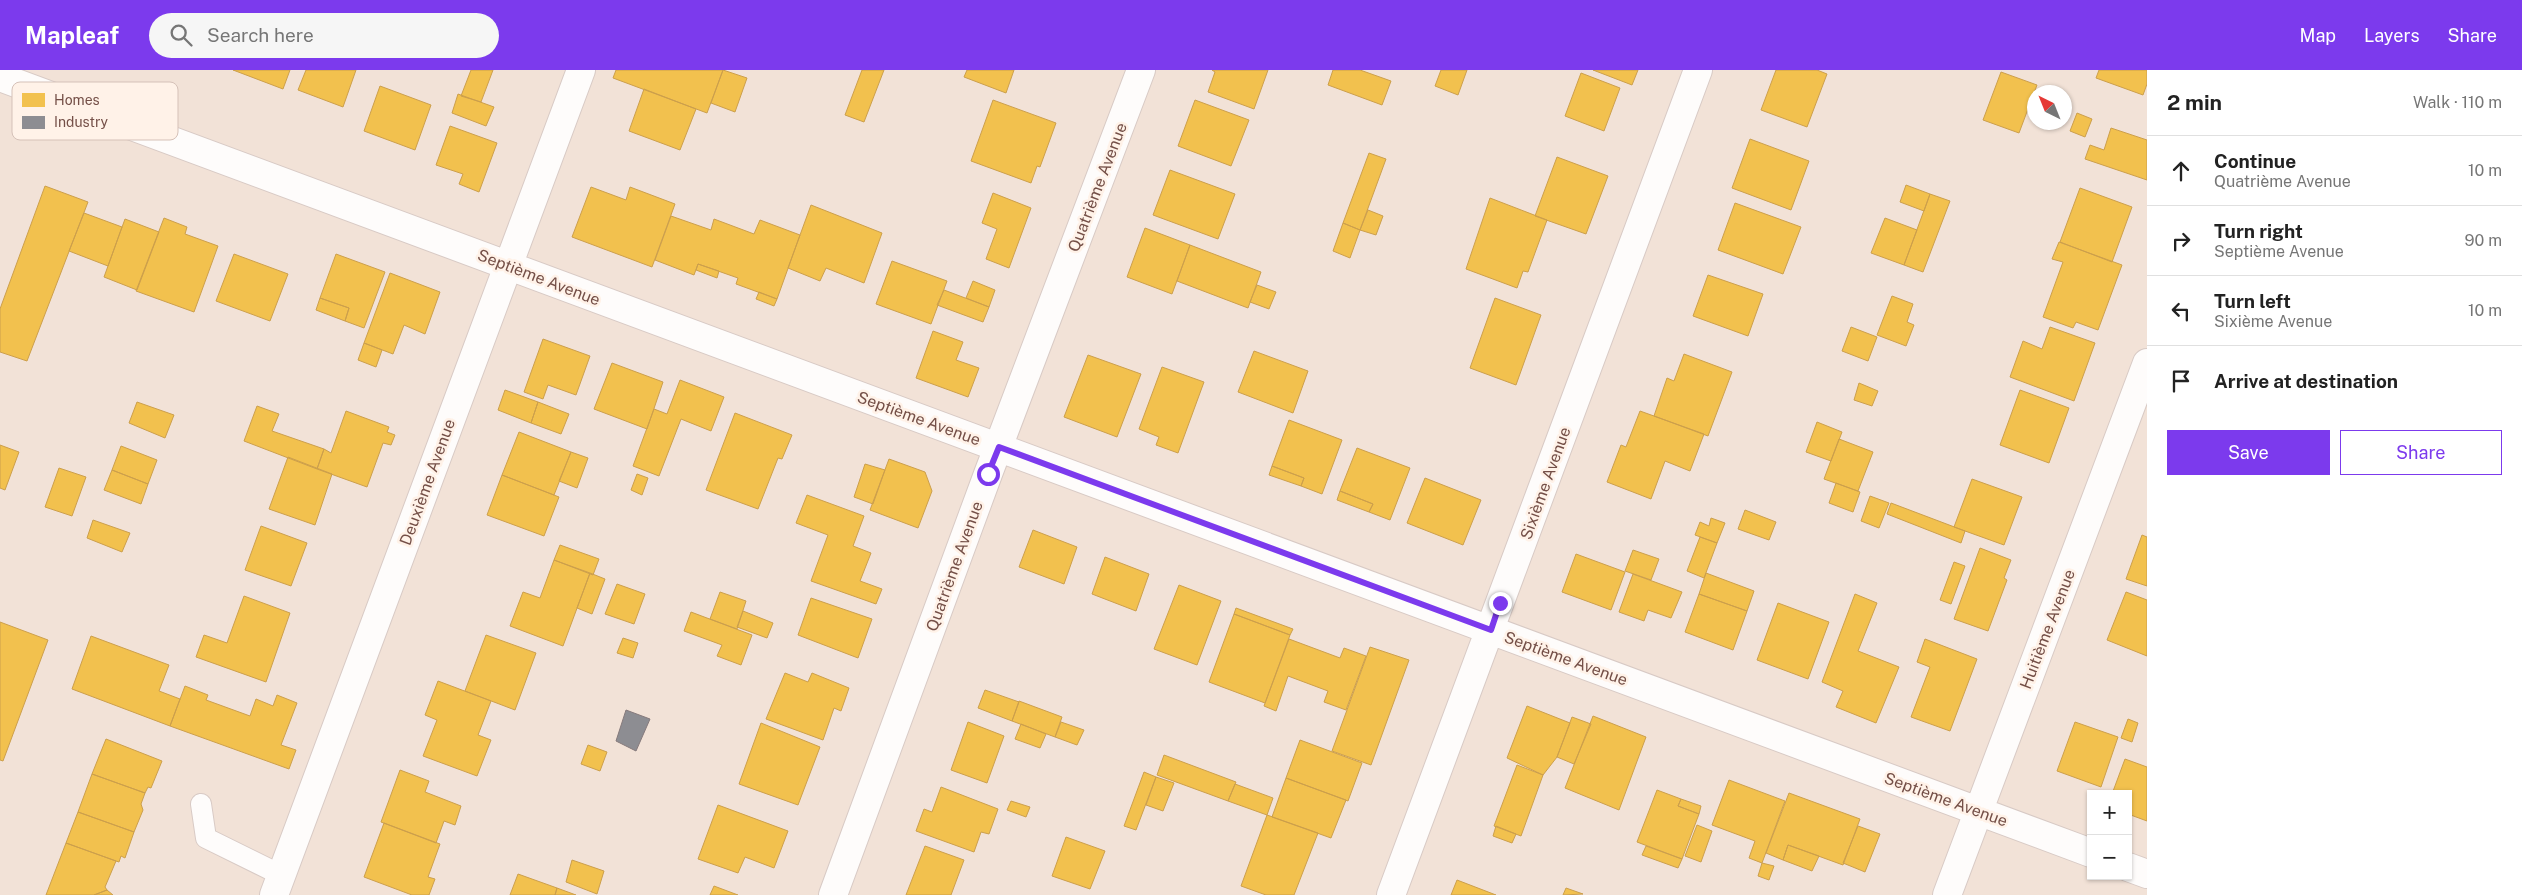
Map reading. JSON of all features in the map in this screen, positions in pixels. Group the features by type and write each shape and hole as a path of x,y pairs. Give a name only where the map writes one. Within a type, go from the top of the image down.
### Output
{"street":[{"name":"Deuxième Avenue","path":"278,885 581,70"},
{"name":"Quatrième Avenue","path":"833,895 1141,70"},
{"name":"Sixième Avenue","path":"1391,895 1698,70"},
{"name":"Septième Avenue","path":"0,77 13,82"},
{"name":"Septième Avenue","path":"170,140 2087,851"},
{"name":"Huitième Avenue","path":"1947,895 2147,363"},
{"path":"2132,868 2147,874"}],"lane":[{"path":"201,804 206,838 278,885"}],"shaded area":[{"path":"4,70 2147,70 2147,895 0,895 0,81"}],"building: Homes":[{"path":"233,70 290,70 283,89"},
{"path":"306,70 356,70 343,107 298,90"},
{"path":"471,70 493,70 481,102 461,96"},
{"path":"616,70 723,70 707,113 613,78"},
{"path":"723,70 747,78 735,112 711,103"},
{"path":"862,70 884,70 864,122 845,115"},
{"path":"967,70 1014,70 1006,93 964,77"},
{"path":"1212,70 1268,70 1254,109 1208,92 1215,72"},
{"path":"1333,70 1360,70 1391,81 1382,105 1328,85"},
{"path":"1441,70 1467,70 1458,95 1435,86"},
{"path":"1593,70 1638,70 1632,85"},
{"path":"1776,70 1817,70 1827,74 1807,127 1761,110"},
{"path":"2099,70 2147,70 2147,84 2143,95 2096,78"},
{"path":"2001,72 2037,85 2027,85 2027,112 2019,133 1983,120"},
{"path":"1581,73 1620,88 1604,131 1565,116"},
{"path":"380,86 431,105 415,150 364,131"},
{"path":"644,89 696,109 680,150 629,131"},
{"path":"458,94 494,107 486,126 452,113"},
{"path":"993,100 1056,123 1040,167 1037,166 1031,183 971,161"},
{"path":"1195,100 1249,120 1231,166 1178,146"},
{"path":"2077,113 2092,119 2085,137 2070,131 2072,130"},
{"path":"450,126 497,143 479,192 459,184 463,174 436,165"},
{"path":"2111,128 2147,140 2147,180 2085,159 2090,145 2104,150"},
{"path":"1750,139 1809,161 1791,210 1732,188"},
{"path":"1369,153 1386,159 1360,230 1343,223"},
{"path":"1557,157 1608,176 1586,234 1535,216"},
{"path":"1170,170 1235,194 1218,239 1153,215"},
{"path":"1906,185 1930,194 1924,211 1900,202"},
{"path":"45,186 88,202 27,361 0,352 0,309"},
{"path":"591,187 626,200 630,187 675,204 652,267 572,237"},
{"path":"2080,188 2132,207 2112,262 2060,242"},
{"path":"993,193 1031,208 1009,268 986,259 997,229 982,223"},
{"path":"1930,194 1950,201 1923,272 1904,265"},
{"path":"1490,198 1547,220 1528,272 1523,271 1517,288 1466,269"},
{"path":"1735,203 1801,227 1783,274 1718,250"},
{"path":"811,205 882,233 864,283 826,268 820,281 788,268"},
{"path":"1368,210 1383,216 1376,235 1360,230"},
{"path":"84,213 122,227 108,266 69,251"},
{"path":"671,216 711,230 714,219 754,234 760,220 800,235 777,299 736,284 738,278 698,264 694,275 655,260"},
{"path":"164,218 187,227 185,234 218,246 194,312 136,291"},
{"path":"1885,218 1917,230 1904,265 1871,253"},
{"path":"125,219 159,232 137,290 104,277"},
{"path":"1343,223 1360,230 1350,258 1333,251"},
{"path":"1145,228 1190,245 1172,294 1127,277"},
{"path":"2059,242 2122,265 2098,330 2076,322 2073,328 2043,317 2063,262 2052,259"},
{"path":"1190,245 1261,272 1248,308 1177,281"},
{"path":"234,254 288,274 270,321 216,301"},
{"path":"336,254 385,272 364,328 345,321 349,308 320,298"},
{"path":"892,261 947,281 931,324 876,304"},
{"path":"698,264 719,271 717,278 696,270"},
{"path":"390,273 440,292 425,334 404,325 393,354 364,343"},
{"path":"1708,275 1763,294 1748,336 1693,316"},
{"path":"973,281 995,290 989,307 966,298"},
{"path":"1257,285 1276,292 1269,309 1250,302"},
{"path":"944,290 989,307 983,322 937,305"},
{"path":"759,292 777,299 774,306 756,299"},
{"path":"1892,296 1913,304 1907,322 1914,325 1906,346 1877,335"},
{"path":"320,298 349,308 345,321 316,310"},
{"path":"1495,298 1541,315 1516,385 1470,368"},
{"path":"1851,327 1877,337 1868,361 1842,351"},
{"path":"2050,327 2095,343 2074,401 2010,377 2023,341 2042,349"},
{"path":"933,331 963,342 956,360 979,368 968,397 916,378"},
{"path":"543,339 590,356 576,395 548,385 543,399 524,392"},
{"path":"364,343 382,350 376,367 358,360"},
{"path":"1254,351 1308,371 1293,413 1238,392"},
{"path":"1684,354 1732,372 1708,436 1654,416 1667,378 1674,381"},
{"path":"1088,355 1141,374 1117,437 1064,417"},
{"path":"612,363 663,382 647,429 594,409"},
{"path":"1162,367 1204,382 1178,453 1156,445 1159,437 1139,429"},
{"path":"680,380 724,397 711,431 681,419 659,476 633,466 654,409 667,414"},
{"path":"1859,383 1878,391 1872,406 1854,400"},
{"path":"505,390 538,402 531,423 498,410"},
{"path":"2020,390 2069,408 2049,463 2000,445"},
{"path":"137,402 174,415 165,438 129,423"},
{"path":"538,402 569,414 561,434 531,423"},
{"path":"257,406 279,414 272,431 324,449 317,469 244,441"},
{"path":"346,411 389,427 387,432 395,435 391,445 383,443 367,487 317,469 324,449 331,453"},
{"path":"1640,411 1704,434 1690,471 1665,461 1651,499 1607,482 1621,445 1626,447"},
{"path":"735,413 792,435 782,459 778,458 758,509 706,490"},
{"path":"1289,420 1342,440 1322,494 1301,486 1304,478 1272,466"},
{"path":"1817,422 1842,432 1831,461 1806,452"},
{"path":"519,432 571,452 554,495 502,475"},
{"path":"1839,439 1873,452 1858,491 1824,479"},
{"path":"0,445 19,452 5,490 0,488"},
{"path":"121,446 157,460 148,484 112,470"},
{"path":"1357,448 1410,468 1390,520 1369,512 1373,504 1340,491"},
{"path":"571,452 588,458 577,488 559,481"},
{"path":"288,457 332,474 315,525 269,509"},
{"path":"889,459 925,472 932,491 918,528 870,510"},
{"path":"865,464 885,470 873,504 854,497"},
{"path":"1272,466 1304,478 1301,486 1269,475"},
{"path":"59,468 86,477 72,516 45,507"},
{"path":"112,470 148,484 141,504 104,490"},
{"path":"637,474 648,478 642,495 631,490"},
{"path":"502,475 559,497 544,536 487,515"},
{"path":"1425,478 1481,500 1463,545 1407,523"},
{"path":"1972,479 2022,497 2004,545 1954,527"},
{"path":"1836,483 1860,492 1853,512 1829,503"},
{"path":"1340,491 1373,504 1369,512 1337,500"},
{"path":"807,495 864,516 853,546 871,553 860,581 882,589 876,604 811,581 828,535 796,523"},
{"path":"1870,496 1889,503 1879,528 1861,521"},
{"path":"1891,503 1965,531 1961,543 1887,514"},
{"path":"1745,510 1776,522 1769,540 1738,529"},
{"path":"1711,518 1725,523 1717,543 1695,535 1700,522 1709,526"},
{"path":"93,520 130,533 122,552 87,538"},
{"path":"261,526 307,543 291,586 245,570"},
{"path":"1033,530 1077,547 1064,584 1019,567"},
{"path":"2142,535 2147,537 2147,586 2126,579"},
{"path":"1700,537 1717,543 1704,578 1687,571"},
{"path":"560,545 599,559 593,575 554,560"},
{"path":"1980,548 2011,560 2004,578 2007,580 1988,631 1954,619"},
{"path":"1633,550 1659,559 1651,580 1625,571"},
{"path":"1576,554 1625,572 1611,610 1562,592"},
{"path":"1105,557 1149,574 1136,611 1092,594"},
{"path":"554,560 590,573 563,646 510,626 523,592 540,598"},
{"path":"1954,562 1965,566 1951,604 1940,600"},
{"path":"590,573 605,579 592,614 577,608"},
{"path":"1706,573 1754,591 1747,611 1699,594"},
{"path":"1633,574 1682,592 1671,618 1648,610 1644,621 1619,612"},
{"path":"617,584 645,594 634,624 605,614"},
{"path":"1179,585 1221,601 1197,665 1154,649"},
{"path":"720,592 746,601 737,629 710,619"},
{"path":"2126,592 2147,600 2147,656 2107,640"},
{"path":"1699,594 1747,611 1733,650 1685,632"},
{"path":"1855,594 1877,603 1858,651 1899,667 1876,723 1836,707 1843,691 1822,682"},
{"path":"244,596 290,613 266,682 196,657 204,635 227,643"},
{"path":"811,598 872,619 858,658 798,635"},
{"path":"1778,603 1829,622 1808,679 1757,660"},
{"path":"1236,608 1293,629 1290,635 1234,614"},
{"path":"743,611 773,623 767,638 737,627"},
{"path":"691,612 752,635 741,665 717,656 722,645 684,631"},
{"path":"1234,614 1290,635 1265,703 1209,682"},
{"path":"0,622 48,640 3,761 0,760"},
{"path":"486,635 536,653 515,710 465,691"},
{"path":"91,636 169,665 159,691 180,699 170,726 72,689"},
{"path":"623,638 638,643 633,658 617,653"},
{"path":"1289,639 1340,658 1344,648 1366,656 1346,710 1324,702 1328,691 1288,676 1276,711 1264,706"},
{"path":"1925,639 1977,659 1950,731 1911,717 1930,667 1917,662"},
{"path":"1370,647 1409,660 1371,765 1332,751"},
{"path":"785,673 808,682 812,673 849,688 841,711 834,708 823,740 766,719"},
{"path":"438,681 491,701 478,735 491,740 477,776 423,756 437,720 425,715"},
{"path":"185,686 208,695 206,700 250,716 256,699 273,706 277,695 297,703 281,745 296,750 289,769 170,726"},
{"path":"985,690 1019,702 1012,721 978,708"},
{"path":"1019,701 1062,717 1055,737 1012,721"},
{"path":"1527,706 1570,723 1557,757 1543,775 1507,758"},
{"path":"1593,716 1646,737 1619,810 1565,788"},
{"path":"1572,717 1591,724 1574,764 1557,757"},
{"path":"2128,719 2138,723 2132,742 2121,738"},
{"path":"968,722 1004,736 987,783 951,770"},
{"path":"1061,722 1084,730 1077,745 1055,737"},
{"path":"2075,722 2118,737 2101,787 2057,771"},
{"path":"761,723 820,747 798,805 739,784"},
{"path":"1021,724 1046,734 1040,748 1015,739"},
{"path":"106,739 162,761 151,788 148,787 145,793 92,774"},
{"path":"1300,740 1362,763 1348,801 1286,778"},
{"path":"588,745 607,752 600,771 581,764"},
{"path":"1164,755 1236,782 1228,801 1157,775"},
{"path":"2125,759 2147,767 2147,821 2132,815 2132,790 2113,790"},
{"path":"1517,765 1543,775 1521,836 1494,826"},
{"path":"400,770 429,781 425,792 461,806 455,825 444,821 436,843 381,822"},
{"path":"1144,772 1156,777 1136,830 1124,826"},
{"path":"92,774 145,793 141,804 143,810 134,832 78,812"},
{"path":"1156,777 1174,783 1163,811 1146,805"},
{"path":"1286,778 1346,800 1331,838 1272,817"},
{"path":"1729,780 1785,801 1762,863 1749,858 1755,841 1712,825"},
{"path":"1235,784 1273,798 1267,815 1228,801"},
{"path":"941,787 998,809 989,834 981,832 974,852 916,831 924,809 932,812"},
{"path":"1657,790 1681,799 1678,806 1699,814 1682,859 1637,842"},
{"path":"1789,793 1860,819 1843,865 1788,845 1783,860 1766,853"},
{"path":"1681,799 1701,806 1699,814 1678,806"},
{"path":"1011,801 1030,807 1026,817 1007,810"},
{"path":"718,805 788,831 774,868 745,857 738,873 698,859"},
{"path":"78,812 134,832 125,858 121,856 119,862 66,843"},
{"path":"1267,815 1318,833 1294,895 1266,895 1241,886"},
{"path":"384,823 440,844 428,877 435,879 429,895 412,895 364,877"},
{"path":"1697,825 1712,831 1701,862 1685,856"},
{"path":"1496,826 1516,834 1512,843 1493,836"},
{"path":"1858,826 1880,834 1865,872 1843,863"},
{"path":"1066,837 1105,851 1090,889 1052,876"},
{"path":"66,843 116,861 105,887 107,890 94,895 46,895"},
{"path":"1788,845 1819,856 1812,871 1783,860"},
{"path":"925,846 964,860 951,895 906,895"},
{"path":"1646,846 1682,859 1678,868 1642,855"},
{"path":"572,860 604,871 597,894 566,882"},
{"path":"1762,863 1774,866 1769,880 1758,876"},
{"path":"518,874 557,888 555,895 510,895"},
{"path":"1457,880 1496,895 1451,895"},
{"path":"714,886 738,895 710,895"},
{"path":"557,888 576,895 555,895"},
{"path":"1566,888 1583,894 1563,895"},
{"path":"107,890 113,895 94,895"}],"building: Industry":[{"path":"626,710 650,719 636,751 616,741"}],"route":[{"path":"988,474 999,447 1491,630 1500,603"}]}
